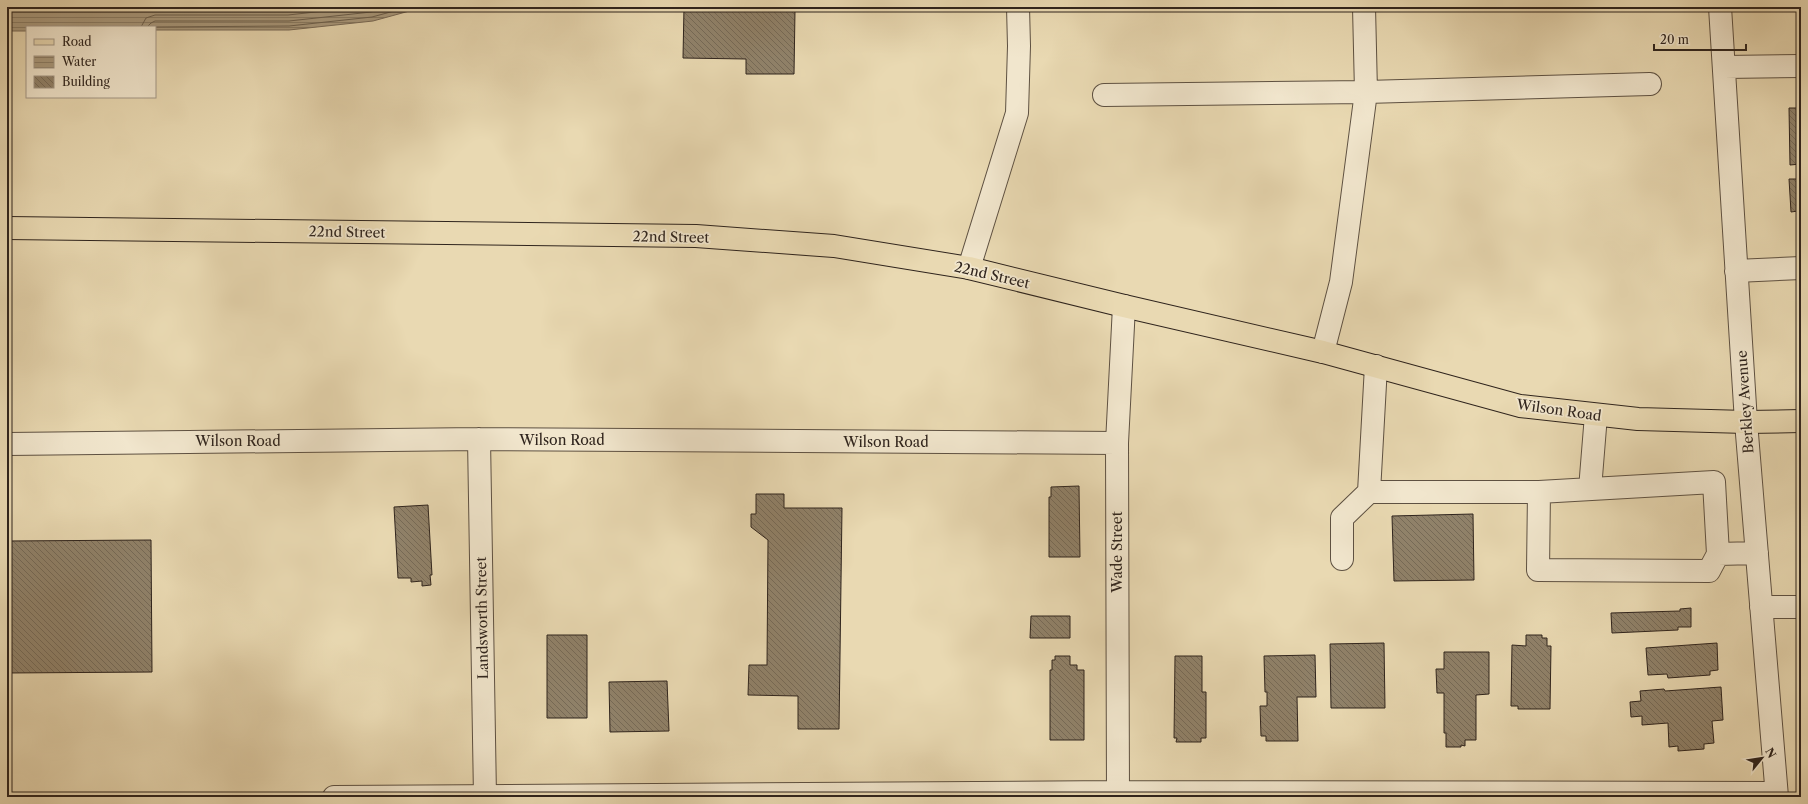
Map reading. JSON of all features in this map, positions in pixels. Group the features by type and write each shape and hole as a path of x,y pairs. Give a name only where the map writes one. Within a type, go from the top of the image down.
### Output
{"main road":[{"name":"22nd Street","path":"7,228 696,236 834,246 969,268 1323,352"},
{"name":"Wilson Road","path":"1323,352 1520,406 1638,419 1746,422 1801,421"}],"street":[{"path":"969,268 1017,113 1019,46 1018,7"},
{"path":"1323,352 1341,282 1366,92 1364,7"},
{"name":"Berkley Avenue","path":"1720,7 1746,422 1777,795"},
{"path":"1724,67 1801,66"},
{"path":"1104,95 1366,92 1650,84"},
{"path":"1736,271 1801,268"},
{"name":"Wade Street","path":"1118,795 1117,443 1124,306"},
{"path":"1342,559 1342,518 1368,492 1376,366"},
{"path":"1590,489 1596,415"},
{"name":"Wilson Road","path":"7,444 479,439 1117,443"},
{"name":"Landsworth Street","path":"479,439 485,796"},
{"path":"1368,492 1539,492 1714,482 1718,554 1709,571 1538,570 1539,492"},
{"path":"1718,554 1757,554"},
{"path":"1762,607 1801,607"},
{"path":"334,797 1777,795"}],"water":[{"path":"7,7 424,7 373,21 289,30 156,30 156,26 26,26 26,31 7,31"}],"building":[{"path":"684,7 798,7 798,10 795,10 794,74 746,74 746,59 683,58"},
{"path":"1789,108 1801,108 1801,164 1790,165"},
{"path":"1789,179 1801,179 1801,231 1799,231 1798,211 1791,212"},
{"path":"1079,486 1080,557 1049,557 1049,497 1051,497 1051,487"},
{"path":"756,494 784,494 784,508 842,508 839,729 798,729 798,696 748,695 749,665 767,665 768,540 751,527 751,514 756,514"},
{"path":"428,505 432,575 430,575 431,585 422,586 422,581 411,582 411,578 398,578 394,507"},
{"path":"1473,514 1474,580 1394,581 1392,516"},
{"path":"151,540 152,672 7,673 7,541"},
{"path":"1691,608 1691,627 1678,627 1678,630 1612,633 1611,613 1680,611 1680,609"},
{"path":"1031,616 1070,616 1070,638 1030,638"},
{"path":"547,635 587,635 587,718 547,718"},
{"path":"1526,635 1542,635 1542,638 1547,638 1547,646 1551,646 1550,709 1518,709 1518,706 1511,706 1512,645 1526,646"},
{"path":"1384,643 1385,708 1331,708 1330,644"},
{"path":"1717,643 1718,670 1710,671 1710,675 1668,678 1667,674 1648,675 1646,648"},
{"path":"1444,652 1489,652 1489,694 1476,695 1476,740 1465,740 1465,746 1461,745 1461,747 1446,747 1446,733 1444,733 1444,693 1437,693 1436,669 1444,669"},
{"path":"1315,655 1316,697 1297,697 1298,741 1266,741 1266,736 1261,736 1260,706 1267,706 1264,656"},
{"path":"1055,656 1070,656 1070,665 1077,665 1077,670 1084,670 1084,740 1050,740 1050,670 1052,670 1052,660 1055,660"},
{"path":"1175,656 1202,656 1202,692 1206,692 1206,738 1201,738 1201,742 1176,742 1177,738 1174,738"},
{"path":"667,681 669,731 610,732 609,682"},
{"path":"1721,687 1723,720 1712,721 1714,743 1704,744 1704,749 1678,751 1678,746 1669,747 1668,723 1642,725 1642,716 1631,717 1630,702 1641,701 1640,691 1664,689 1665,691"}]}
